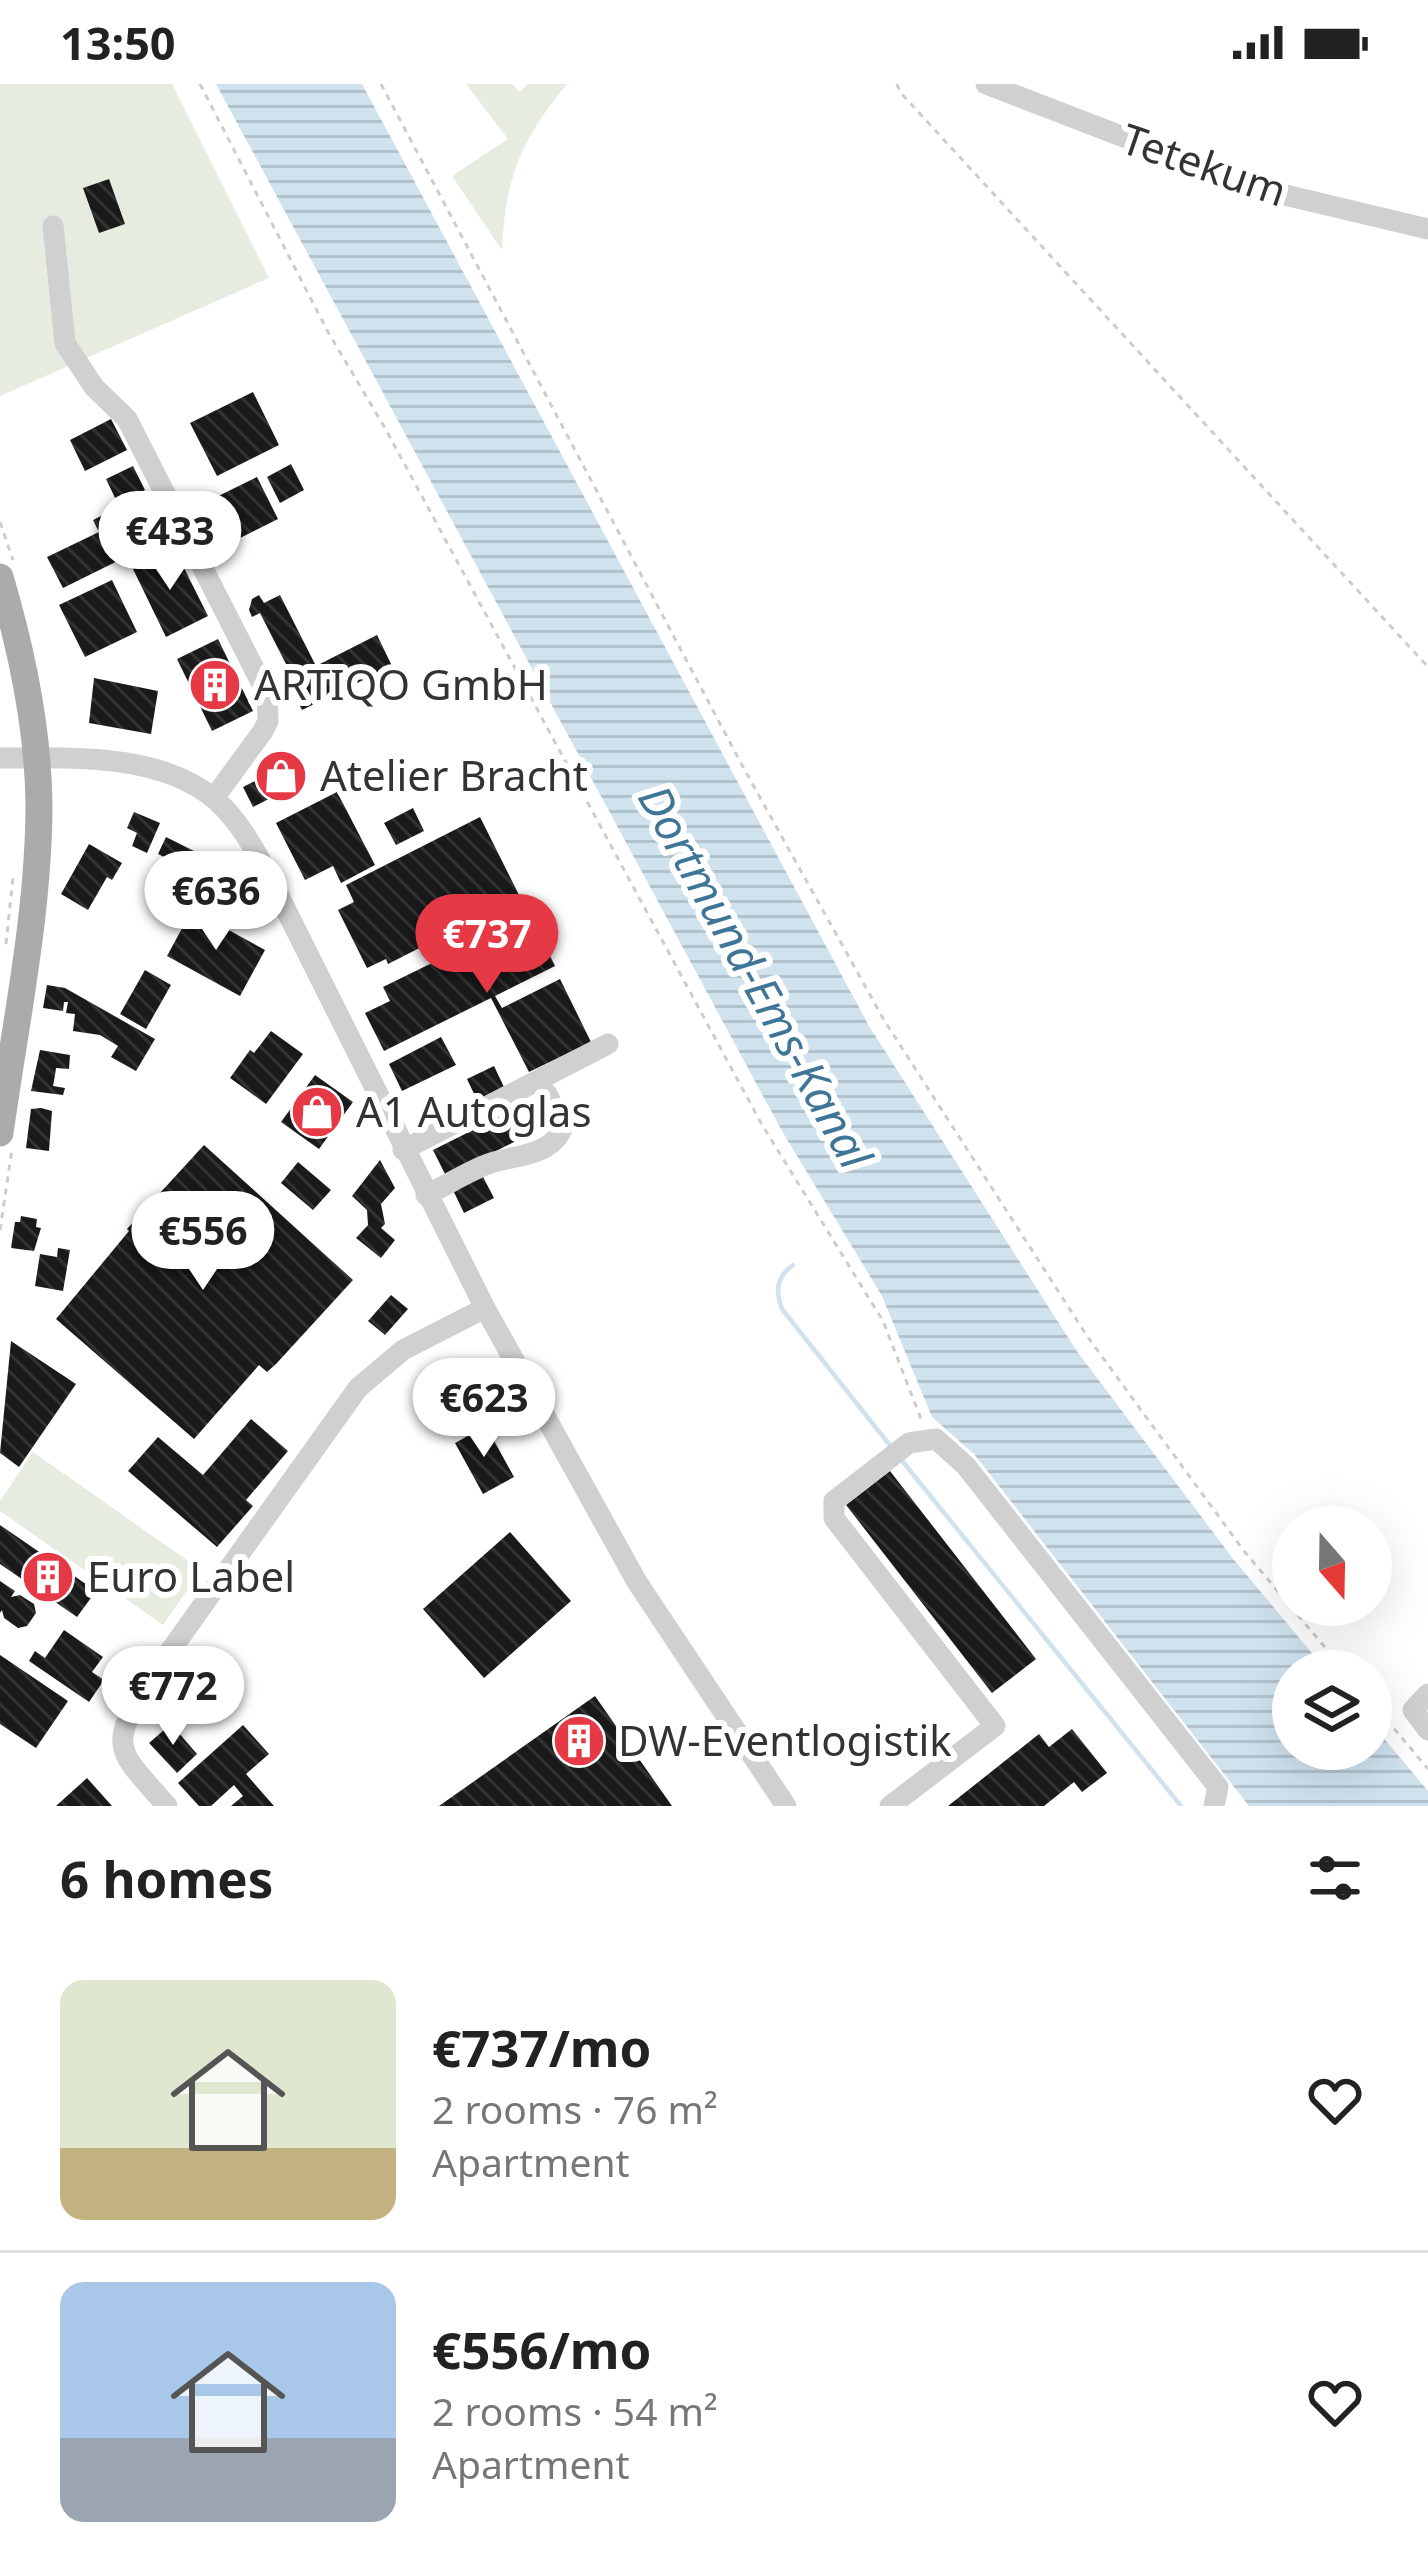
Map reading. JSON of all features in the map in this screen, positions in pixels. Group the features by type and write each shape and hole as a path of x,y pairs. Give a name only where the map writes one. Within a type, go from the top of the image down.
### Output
{"main road":[{"path":"0,577 28,691 37,758 36,856 0,1133"}],"street":[{"name":"Tetekum","path":"986,84 1256,188 1428,229"},
{"path":"53,226 65,344 94,387 127,419 267,694 268,721 263,731 214,798"},
{"path":"0,758 101,760 153,769 214,798 233,817 266,870 485,1308 637,1582 787,1806"},
{"path":"404,1150 608,1044"},
{"path":"426,1195 490,1163 523,1158 559,1138 563,1126 547,1094"},
{"path":"167,1806 130,1764 122,1744 122,1725 148,1682 358,1388 403,1350 485,1308"},
{"path":"890,1806 995,1726 834,1518 834,1501 909,1443 936,1439 966,1466 1218,1787 1214,1806"},
{"path":"1428,1694 1413,1710 1428,1730"}],"path":[{"path":"200,84 328,332 385,428 760,1123 875,1307 921,1419"},
{"path":"381,84 743,767 884,1021 1087,1336 1244,1551 1328,1650"},
{"path":"897,84 1428,667"},
{"path":"1392,1726 1428,1768"}],"shaded area":[{"path":"0,84 172,84 269,278 0,396"},
{"path":"466,84 512,84 520,92 527,84 567,84 518,161 502,250 452,176 508,139"},
{"path":"33,1452 201,1570 163,1625 0,1511 0,1501"}],"water":[{"name":"Dortmund-Ems-Kanal","path":"216,84 362,84 869,1026 1076,1350 1272,1605 1272,1626 1289,1626 1309,1650 1272,1650 1272,1770 1392,1770 1392,1748 1428,1791 1428,1806 1249,1806 974,1454 932,1417 882,1296 782,1131"}],"building":[{"path":"109,179 125,224 99,233 83,188"},
{"path":"253,392 279,445 217,476 190,423"},
{"path":"111,419 127,450 85,471 70,440"},
{"path":"291,464 304,490 280,503 267,477"},
{"path":"133,466 145,490 118,504 106,479"},
{"path":"257,477 278,519 236,540 231,530 210,540 213,524 202,524 194,508"},
{"path":"111,511 117,522 130,516 146,547 63,588 47,557 99,532 93,520"},
{"path":"174,548 208,616 166,637 133,569"},
{"path":"112,580 137,632 85,657 59,605"},
{"path":"259,595 264,603 280,595 316,666 377,635 392,666 302,710 260,613 252,617 249,610 252,599"},
{"name":"ARTIQO GmbH","path":"218,639 253,711 212,731 177,659"},
{"path":"94,678 158,691 151,734 89,723"},
{"name":"Atelier Bracht","path":"284,752 300,783 253,807 243,787 281,768 275,757"},
{"path":"337,792 375,865 341,883 333,866 305,880 276,823"},
{"path":"413,808 424,831 396,845 384,823"},
{"path":"134,812 160,823 147,853 132,846 137,833 127,828"},
{"path":"480,817 520,897 388,964 386,959 367,968 338,910 354,902 346,885"},
{"path":"166,837 194,851 183,875 164,867 168,859 158,854"},
{"path":"89,844 122,863 112,880 107,877 88,910 61,894"},
{"path":"192,910 265,950 240,996 167,956"},
{"path":"530,915 555,966 495,996 502,1008 560,979 591,1042 529,1072 491,998 384,1051 365,1013 390,1001 383,987"},
{"path":"145,970 171,985 146,1029 120,1014"},
{"path":"47,985 65,988 155,1039 136,1071 111,1057 118,1046 100,1035 73,1031 75,1014 66,1013 68,1002 63,1011 43,1008"},
{"path":"271,1031 303,1054 266,1104 230,1078"},
{"path":"441,1037 456,1065 402,1091 389,1064"},
{"path":"40,1050 70,1055 69,1069 56,1068 53,1086 65,1088 63,1095 31,1091"},
{"path":"494,1066 504,1087 477,1100 467,1079"},
{"name":"A1 Autoglas","path":"315,1075 353,1102 319,1149 281,1122"},
{"path":"31,1109 52,1111 49,1151 26,1148"},
{"path":"505,1114 518,1140 446,1176 433,1150"},
{"path":"204,1145 353,1280 276,1364 267,1372 259,1365 194,1439 56,1319 127,1229"},
{"path":"380,1160 395,1188 381,1204 385,1224 381,1228 395,1240 381,1258 356,1238 368,1225 367,1210 352,1196"},
{"path":"298,1162 331,1190 313,1210 281,1183"},
{"path":"481,1173 494,1198 464,1213 452,1188"},
{"path":"21,1216 37,1219 36,1227 41,1228 34,1251 11,1248 15,1222"},
{"path":"58,1248 70,1250 63,1291 35,1286 40,1254 57,1257"},
{"path":"391,1295 408,1309 385,1335 368,1321"},
{"path":"11,1341 76,1384 19,1467 0,1453"},
{"path":"251,1419 288,1451 246,1500 253,1506 217,1547 128,1471 158,1437 203,1475"},
{"path":"486,1426 514,1477 483,1494 455,1443"},
{"path":"890,1471 1036,1659 992,1693 846,1505"},
{"name":"Euro Label","path":"0,1525 96,1591 77,1617 0,1564"},
{"path":"510,1532 571,1601 484,1678 423,1609"},
{"path":"0,1581 15,1591 11,1597 20,1595 34,1604 36,1613 27,1626 18,1628 4,1618 2,1610 0,1613"},
{"path":"64,1630 103,1657 92,1672 104,1680 89,1702 29,1661 35,1651 45,1658"},
{"path":"0,1655 68,1701 36,1748 0,1724"},
{"path":"186,1669 194,1676 185,1686 198,1698 188,1710 182,1705 172,1716 156,1702"},
{"name":"DW-Eventlogistik","path":"595,1696 672,1806 439,1806"},
{"path":"171,1724 197,1754 177,1773 149,1743"},
{"path":"243,1725 269,1754 246,1774 274,1806 231,1806 243,1796 234,1785 211,1806 199,1806 178,1783"},
{"path":"1072,1729 1107,1773 1082,1792 1074,1782 1044,1806 948,1806 1039,1734 1049,1747"},
{"path":"87,1778 112,1806 56,1806"}],"waterway":[{"path":"793,1265 779,1284 782,1309 892,1448"},
{"path":"899,1457 1181,1806"}],"place":[{"name":"ARTIQO GmbH","path":"215,685"},
{"name":"Atelier Bracht","path":"281,776"},
{"name":"A1 Autoglas","path":"317,1112"},
{"name":"Euro Label","path":"48,1577"},
{"name":"DW-Eventlogistik","path":"579,1741"}]}
